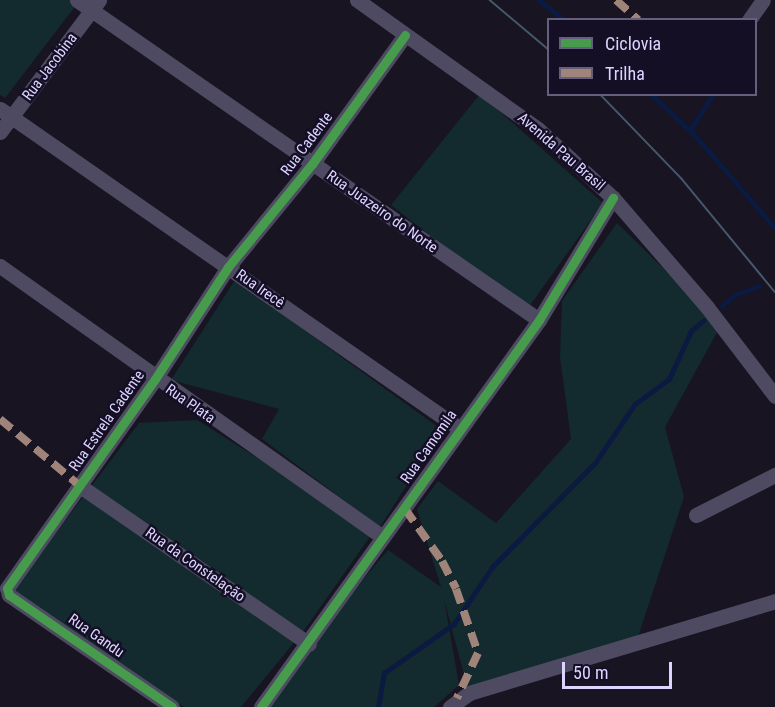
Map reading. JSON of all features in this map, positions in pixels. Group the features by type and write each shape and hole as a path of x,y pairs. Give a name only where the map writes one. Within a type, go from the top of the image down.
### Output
{"street":[{"name":"Rua Juazeiro do Norte","path":"77,0 96,5 312,164 539,320"},
{"name":"Avenida Pau Brasil","path":"357,0 481,85 538,129 614,198 707,307 775,396"},
{"path":"750,18 764,0"},
{"name":"Rua Jacobina","path":"0,132 6,113 96,5"},
{"name":"Rua Cadente","path":"228,267 312,164 405,35"},
{"name":"Rua Irecê","path":"6,113 460,429"},
{"name":"Rua Camomila","path":"261,707 309,644 539,320 614,198"},
{"name":"Rua Plata","path":"0,266 155,379 383,537"},
{"name":"Rua Estrela Cadente","path":"7,588 155,379 228,267"},
{"path":"696,515 775,475"},
{"name":"Rua da Constelação","path":"80,486 309,644"},
{"name":"Rua Gandu","path":"7,588 9,595 172,707"},
{"path":"450,707 469,693 775,601"}],"green space":[{"path":"0,0 80,0 5,98 0,95"},
{"path":"480,94 603,203 526,311 391,205"},
{"path":"617,223 721,325 665,427 684,497 636,643 469,693 444,599 459,685 434,707 255,707 388,550 441,587 417,509 438,481 496,523 571,439 560,357 562,301"},
{"path":"235,280 442,430 380,527 262,439 279,409 171,380"},
{"path":"197,420 374,531 305,629 241,707 184,707 9,595 139,423"}],"waterway":[{"path":"539,0 563,18"},
{"path":"653,96 694,134 775,228"},
{"path":"690,130 712,96"},
{"path":"722,306 735,295 759,286"},
{"path":"378,707 384,673 454,624 493,566 595,463 635,404 669,379 691,331 703,321"}],"tram line":[{"path":"490,0 547,48"},
{"path":"602,96 682,179 775,292"}],"marked path":[{"path":"616,0 636,18"},
{"path":"0,419 80,486"},
{"path":"405,509 442,561 456,589 478,653 457,698"}],"cycle path":[{"path":"172,707 9,595 7,588 155,379 228,267 312,164 405,35"},
{"path":"261,707 539,320 613,198"}]}
